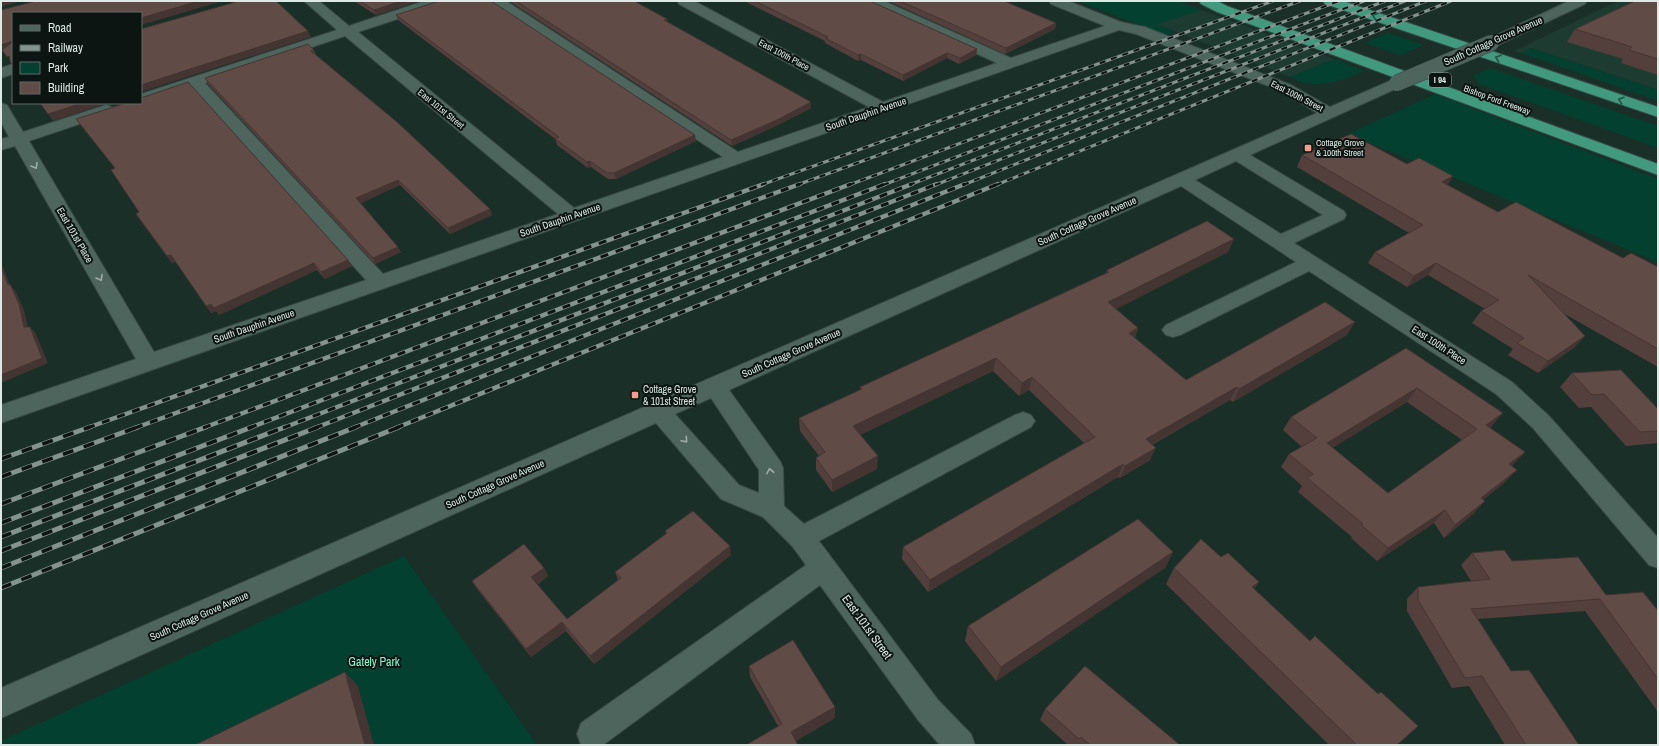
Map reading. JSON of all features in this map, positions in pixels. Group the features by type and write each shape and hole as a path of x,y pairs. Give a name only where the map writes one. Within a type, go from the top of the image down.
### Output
{"highway":[{"path":"1206,1 1658,170"},
{"name":"Bishop Ford Freeway","path":"1222,1 1658,158"},
{"path":"1330,1 1658,112"}],"street":[{"name":"East 101st Street","path":"311,1 572,216"},
{"path":"142,99 438,1"},
{"path":"496,1 737,159"},
{"name":"East 100th Place","path":"684,1 883,108"},
{"path":"873,1 1011,64"},
{"name":"East 100th Street","path":"1056,1 1118,26 1130,35 1276,95 1329,113"},
{"name":"South Cottage Grove Avenue","path":"1,703 1181,178 1491,43 1580,1"},
{"name":"South Dauphin Avenue","path":"1,414 1118,26"},
{"path":"1,73 12,69"},
{"path":"195,81 380,283"},
{"path":"1,145 122,105"},
{"name":"East 101st Place","path":"1,108 149,362"},
{"path":"1236,154 1336,215 1281,242"},
{"name":"East 100th Place","path":"1181,178 1504,388 1541,422 1658,557"},
{"path":"1173,330 1312,262"},
{"path":"715,386 771,468 772,510"},
{"name":"East 101st Street","path":"659,411 730,492 772,510 801,538 928,710 960,745"},
{"path":"801,538 1023,421"},
{"path":"592,734 823,568"}],"shaded area":[{"path":"1618,1 1658,1 1658,90 1531,48 1521,53 1514,51"},
{"path":"1202,10 1334,59 1290,77 1156,24"}],"green space":[{"path":"1078,1 1179,1 1202,10 1157,24 1174,32 1165,35"},
{"path":"1388,33 1424,45 1400,55 1365,43"},
{"path":"1531,48 1658,90 1658,101 1521,53"},
{"path":"1334,59 1364,71 1336,82 1320,84 1305,83 1290,77"},
{"path":"1490,68 1658,126 1658,148 1479,84 1473,76"},
{"path":"1435,94 1658,179 1658,262 1348,134"},
{"name":"Gately Park","path":"404,556 537,745 1,745 1,741"}],"building":[{"path":"36,1 199,1 142,18 142,12 12,12 12,41 1,45 1,10"},
{"path":"239,1 276,1 308,31 142,85 142,29"},
{"path":"360,1 401,1 374,10"},
{"path":"439,1 491,1 695,135 614,173 607,173 590,161 587,162 555,139 559,137 396,15"},
{"path":"516,1 634,1 667,19 664,20 811,102 777,120 731,140"},
{"path":"755,1 870,1 977,49 960,58 947,53 903,75 861,54 858,55 825,38 828,37"},
{"path":"900,1 1004,1 1056,23 1006,48"},
{"path":"1635,1 1658,1 1658,59 1629,50 1632,47 1575,29"},
{"path":"12,43 12,64 9,56 7,57 2,50"},
{"path":"308,44 314,50 311,51 397,122 490,209 448,228 398,180 356,198 398,247 373,258 205,78"},
{"path":"188,82 348,260 321,272 314,263 214,308 211,304 206,306 171,255 167,256 136,214 139,212 111,170 115,168 76,119 123,104 142,104 142,97"},
{"path":"41,104 80,104 48,114"},
{"path":"1351,134 1407,164 1419,158 1453,176 1442,182 1498,212 1516,202 1623,258 1631,253 1658,267 1658,349 1528,275 1585,336 1548,361 1517,343 1524,338 1481,311 1499,300 1436,263 1414,276 1375,252 1423,225 1302,155"},
{"path":"1207,221 1234,239 1108,302 1138,328 1129,333 1186,380 1325,302 1355,322 1239,389 1237,387 1146,439 1156,448 1125,466 1123,464 930,580 903,547 1095,437 1032,377 1022,383 996,358 853,426 878,456 832,480 816,458 825,452 799,418 862,389 860,387 1109,272 1107,270"},
{"path":"1,267 8,285 10,284 19,304 24,327 30,327 42,358 1,375"},
{"path":"1406,348 1503,413 1486,425 1525,452 1509,464 1517,470 1481,498 1485,501 1455,525 1445,510 1388,548 1361,525 1363,524 1307,478 1313,474 1289,454 1317,438 1291,417","holes":["1417,388 1477,429 1388,493 1327,443"]},
{"path":"1621,370 1658,409 1658,431 1640,432 1604,394 1592,395 1572,373"},
{"path":"693,511 730,546 590,656 562,622 526,649 472,581 524,544 544,568 531,577 567,619 621,578 615,572 667,533 665,531"},
{"path":"1138,519 1173,552 1001,667 968,626"},
{"path":"1201,539 1221,557 1228,553 1259,582 1252,587 1310,641 1315,636 1378,694 1381,692 1418,726 1397,745 1357,745 1174,568"},
{"path":"1504,550 1512,561 1578,557 1606,595 1643,592 1658,611 1658,679 1600,599 1471,609 1511,671 1529,670 1579,745 1526,745 1482,676 1465,678 1418,600 1418,587 1490,579 1472,553"},
{"path":"793,640 835,707 791,732 798,745 746,745 782,724 749,666"},
{"path":"1085,666 1180,745 1090,745 1081,737 1079,739 1045,709"},
{"path":"345,672 365,745 195,745"}],"railway":[{"path":"761,185 1273,1"},
{"path":"797,185 1300,1"},
{"path":"849,185 1339,1"},
{"path":"883,185 1364,1"},
{"path":"909,185 1385,1"},
{"path":"935,185 1405,1"},
{"path":"963,185 1426,1"},
{"path":"996,185 1451,1"},
{"path":"87,428 764,184"},
{"path":"135,428 800,184"},
{"path":"203,428 851,184"},
{"path":"249,428 885,184"},
{"path":"283,428 912,184"},
{"path":"315,428 937,184"},
{"path":"353,428 965,184"},
{"path":"396,428 998,184"},
{"path":"1,459 90,427"},
{"path":"1,477 138,427"},
{"path":"1,504 206,427"},
{"path":"1,523 252,427"},
{"path":"1,537 285,427"},
{"path":"1,551 318,427"},
{"path":"1,568 356,427"},
{"path":"1,588 399,427"}],"place":[{"name":"Cottage Grove & 100th Street","path":"1308,148"},
{"name":"Cottage Grove & 101st Street","path":"635,395"}]}
